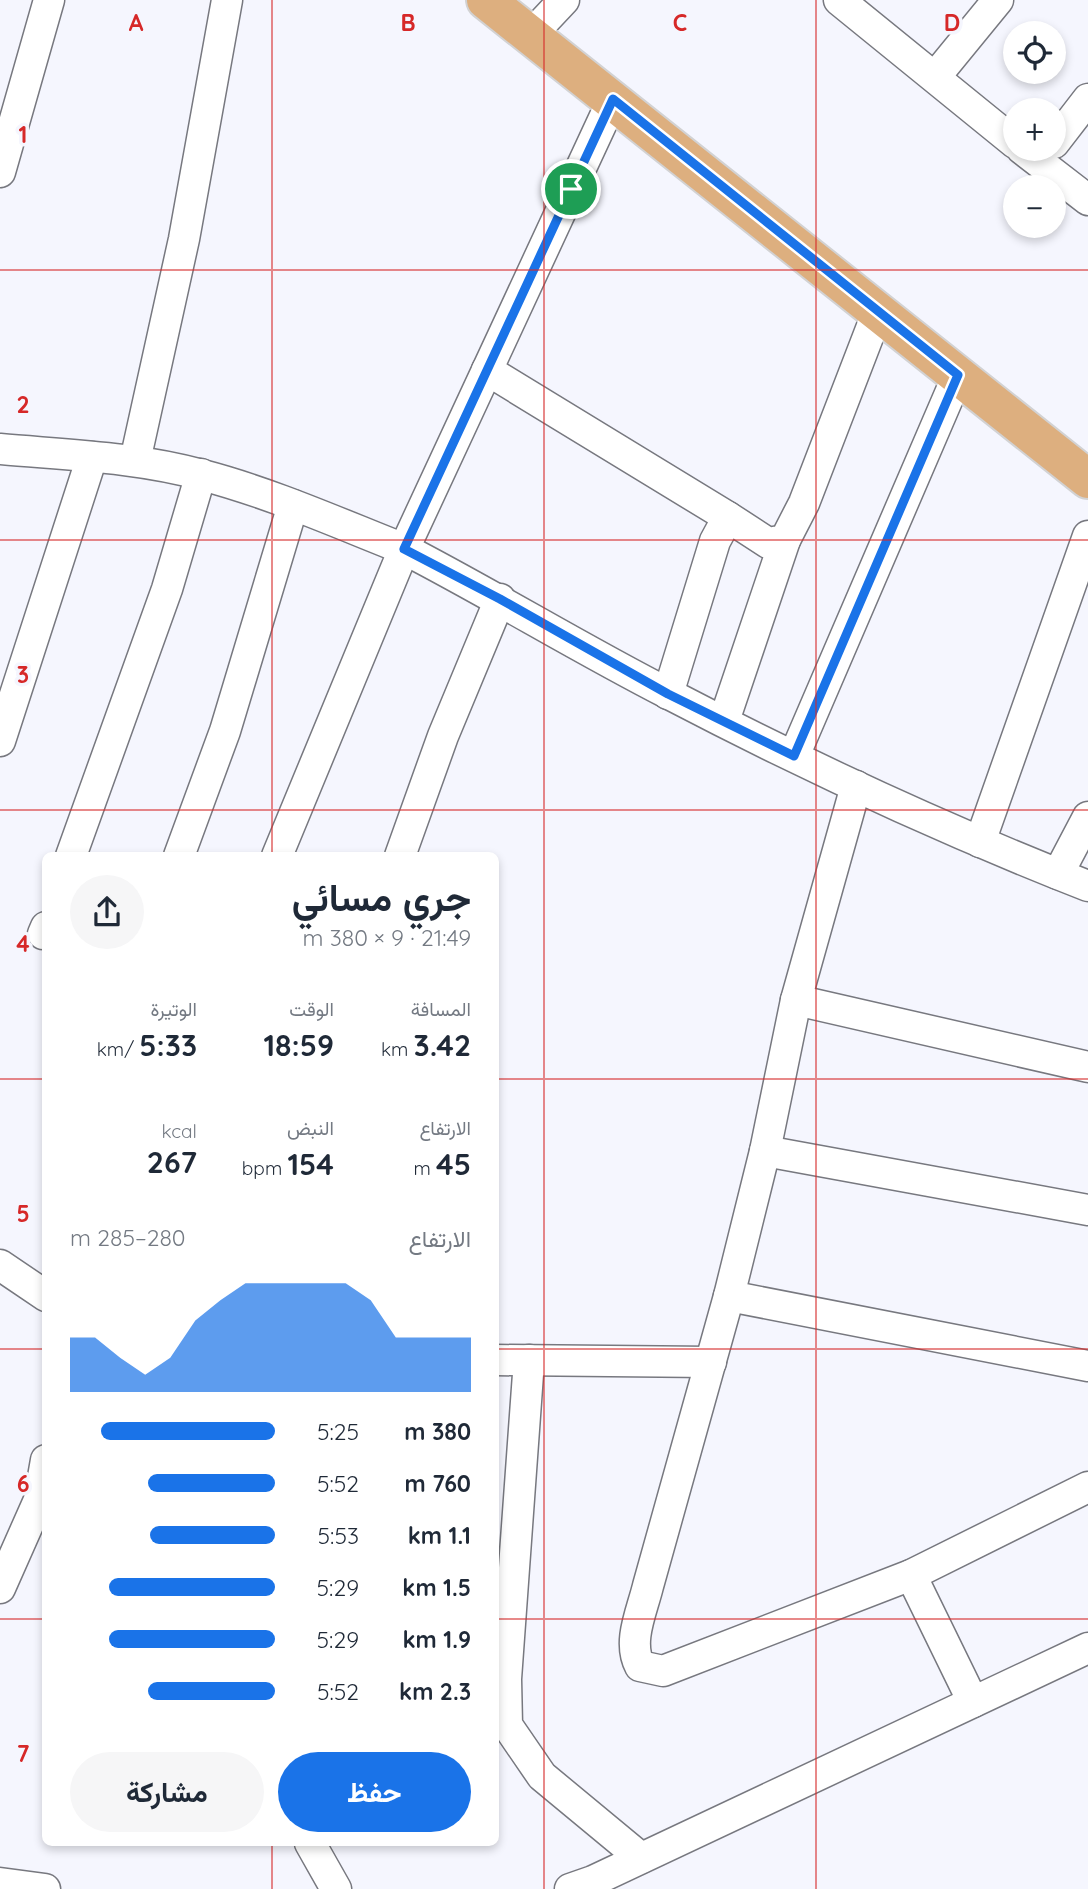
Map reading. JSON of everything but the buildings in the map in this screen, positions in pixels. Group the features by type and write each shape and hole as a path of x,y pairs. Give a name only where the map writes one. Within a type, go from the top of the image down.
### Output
{"main road":[{"path":"486,0 1088,479"}],"street":[{"path":"0,172 48,0"},
{"path":"135,461 184,239 226,0"},
{"path":"532,34 564,0"},
{"path":"839,0 1003,133"},
{"path":"935,77 998,0"},
{"path":"279,852 404,549 613,99"},
{"path":"1066,123 1088,99"},
{"path":"1051,161 1088,200"},
{"path":"724,721 785,540 804,503 878,311"},
{"path":"487,370 768,543 785,540"},
{"path":"794,756 958,375"},
{"path":"0,449 135,461 201,474 293,505 404,549 500,599 668,694 856,786 980,842 1088,886"},
{"path":"0,741 92,457"},
{"path":"72,852 167,589 201,474"},
{"path":"180,852 225,732 293,505"},
{"path":"668,694 715,541 727,517"},
{"path":"980,842 1088,536"},
{"path":"401,852 443,736 500,599"},
{"path":"856,786 796,1000 765,1151 729,1296 636,1632 636,1657 640,1666 663,1671 911,1575 1088,1487"},
{"path":"1058,874 1088,817"},
{"path":"796,1000 1088,1067"},
{"path":"765,1151 1088,1210"},
{"path":"0,1265 42,1293"},
{"path":"729,1296 1088,1366"},
{"path":"499,1360 711,1362"},
{"path":"529,1360 506,1679 507,1725 542,1776 641,1858"},
{"path":"0,1588 39,1500 42,1483"},
{"path":"911,1575 974,1702"},
{"path":"570,1889 1088,1648"},
{"path":"312,1846 336,1889"},
{"path":"0,1882 45,1889"}],"route":[{"path":"613,99 958,375 794,756 668,694 500,599 404,549 571,189 613,99"}]}
